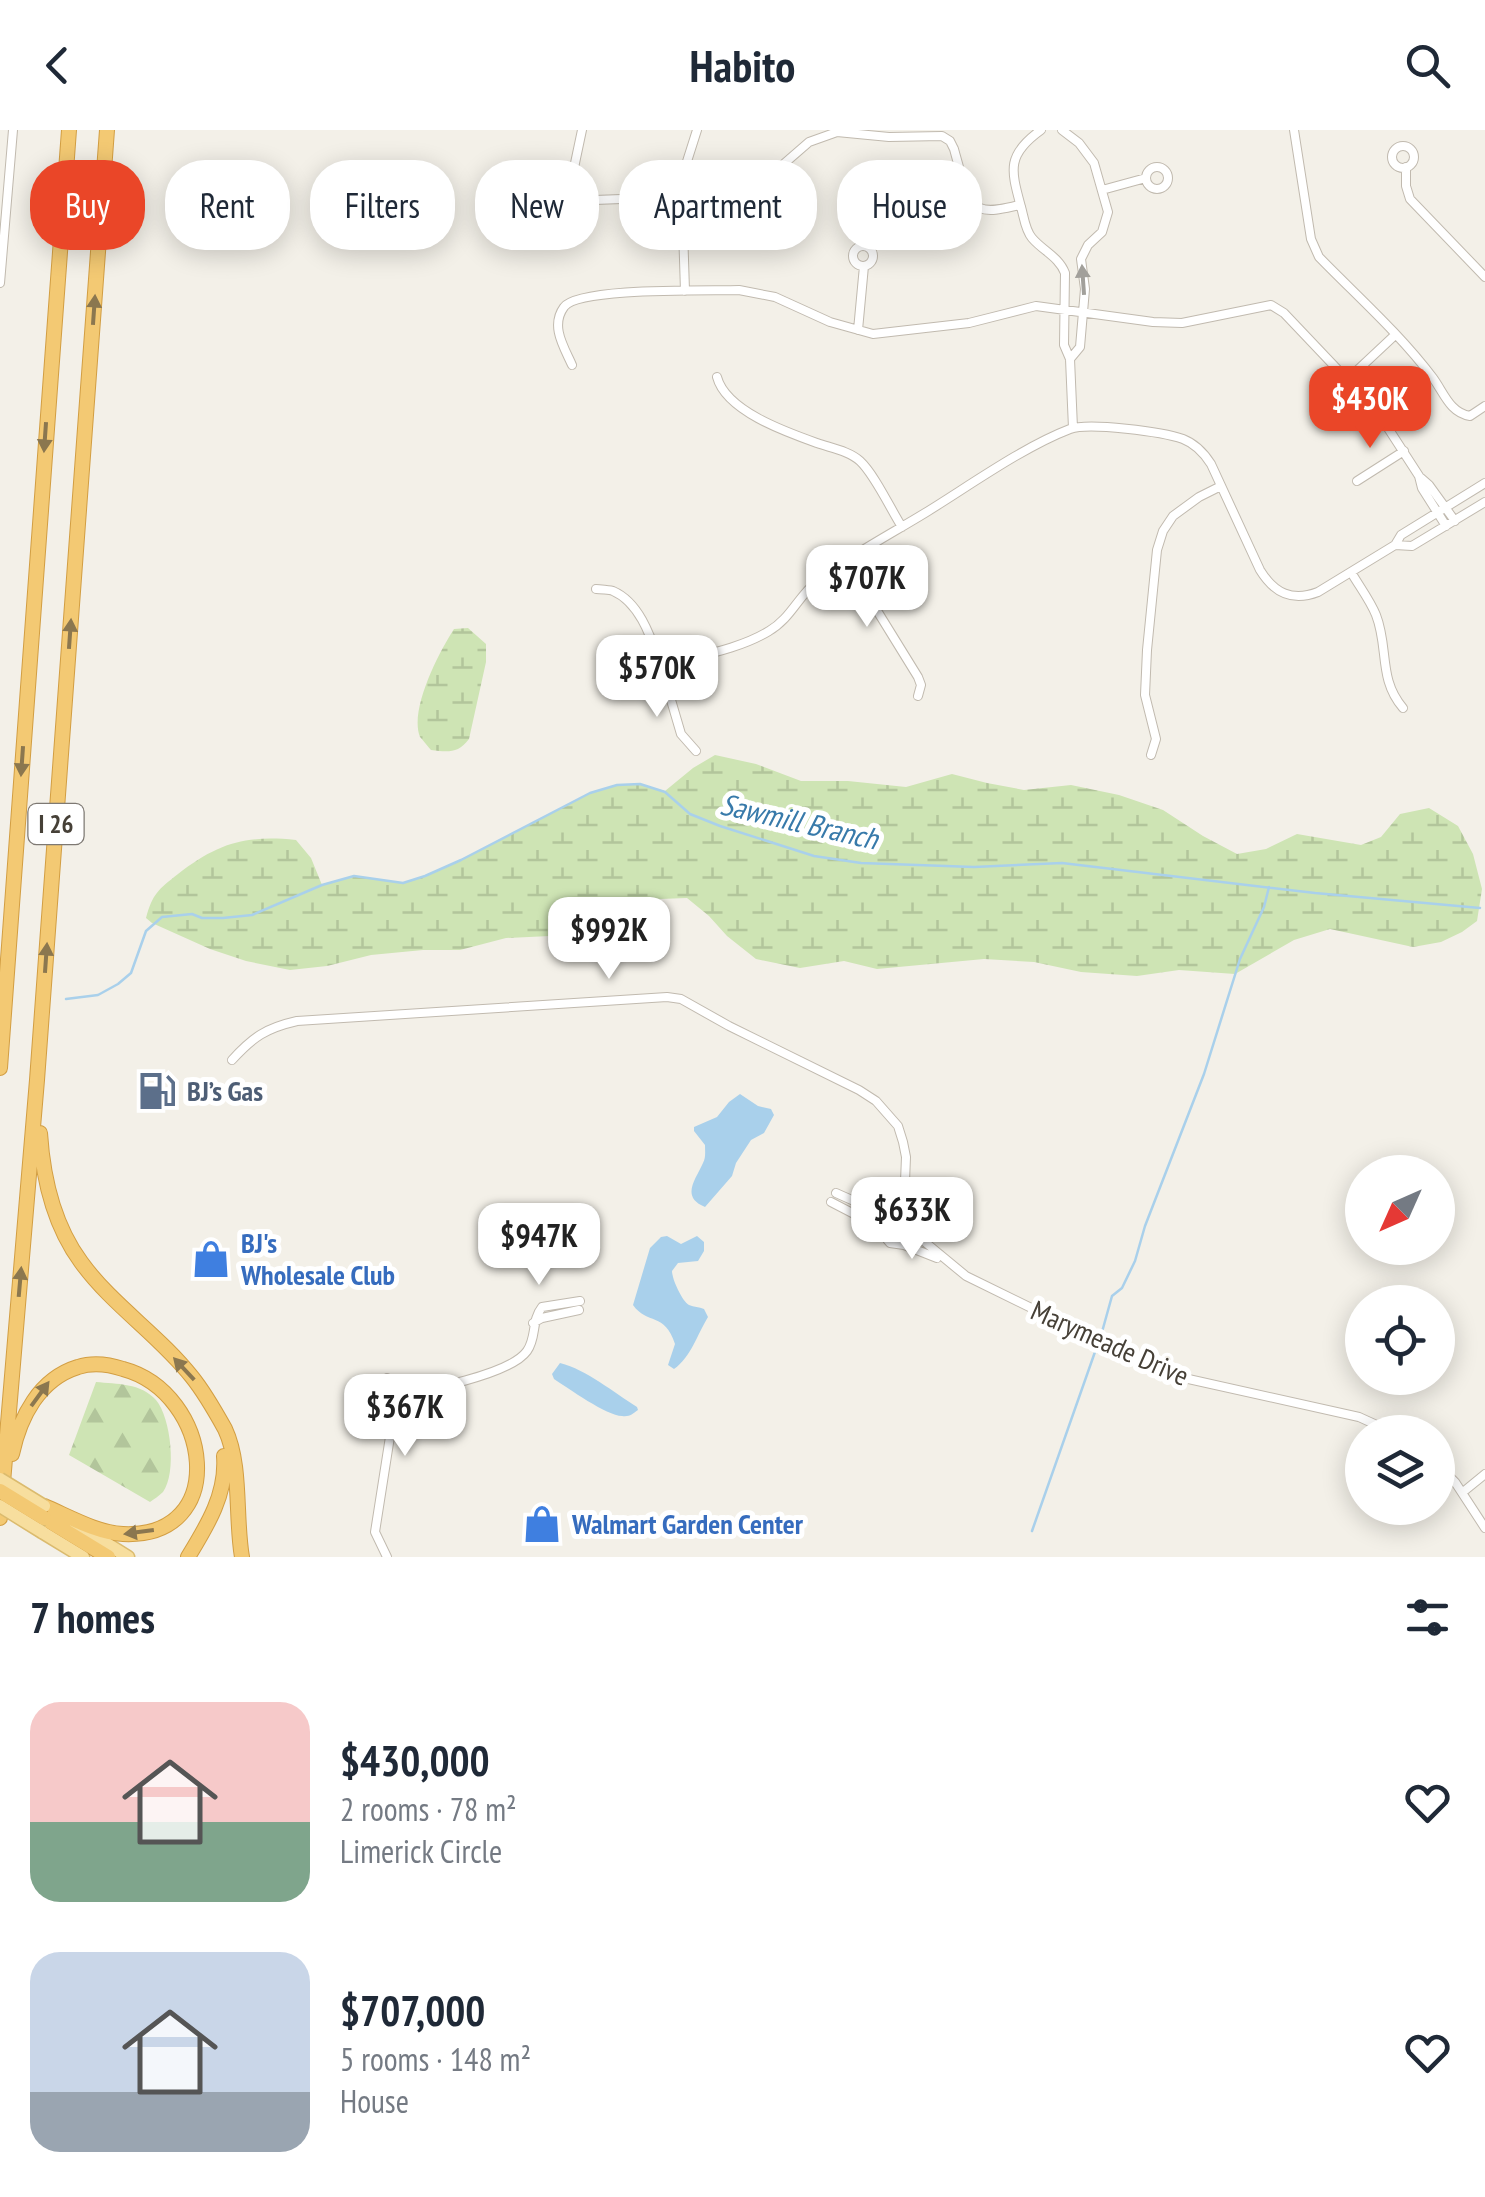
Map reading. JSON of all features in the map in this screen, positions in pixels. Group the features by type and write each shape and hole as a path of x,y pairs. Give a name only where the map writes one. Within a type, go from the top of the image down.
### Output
{"highway":[{"name":"I 26","path":"0,1068 69,130"},
{"name":"I 26","path":"0,1519 37,1080 107,130"},
{"path":"37,1080 42,1164 61,1228 89,1272 190,1374 208,1399 227,1434 242,1557"},
{"path":"0,1519 23,1419 50,1380 88,1364 110,1365 157,1385 176,1404 198,1453 190,1499 174,1520 150,1532 120,1534 83,1523 44,1518"},
{"path":"188,1557 221,1496 225,1472 223,1442 208,1399"},
{"path":"0,1491 108,1557"}],"main road":[{"path":"0,1478 83,1557"},
{"path":"0,1506 44,1518 128,1557"}],"street":[{"path":"0,284 13,130"},
{"path":"576,160 582,130"},
{"path":"688,160 697,130"},
{"path":"1040,130 1013,161 1012,172 1027,229 1066,273 1064,345 1070,359 1073,428"},
{"path":"1062,130 1094,162 1108,212 1102,232 1080,258 1085,290 1080,346 1070,359"},
{"path":"1294,130 1313,247 1319,257 1395,335 1454,409 1470,416 1485,406"},
{"path":"788,160 809,142 837,132 889,137 942,136 954,149 971,200 978,208 1020,205"},
{"path":"0,158 11,159"},
{"path":"1406,167 1410,198 1485,277"},
{"path":"1102,190 1146,178"},
{"path":"684,250 685,291"},
{"path":"858,330 864,266"},
{"path":"572,366 559,336 558,316 569,301 622,292 739,290 775,297 830,322 873,334 954,326 1036,306 1154,322 1182,322 1271,306 1284,313 1386,422 1450,524"},
{"path":"1348,379 1395,335"},
{"path":"717,377 724,394 746,412 857,458 902,527"},
{"path":"661,666 754,640 768,632 788,616 812,586 847,562 997,469 1073,428 1103,427 1194,444 1204,454 1221,486 1260,570 1275,590 1294,597 1306,596 1351,572 1485,483"},
{"path":"1357,482 1404,451"},
{"path":"1152,755 1156,739 1145,695 1157,550 1173,516 1221,486"},
{"path":"1395,545 1412,546 1485,502"},
{"path":"847,562 918,677 918,696"},
{"path":"1351,572 1375,614 1388,683 1403,708"},
{"path":"596,588 612,590 634,610 647,630 681,734 696,751"},
{"path":"232,1060 262,1032 297,1020 681,999 876,1101 898,1126 906,1157 904,1206 912,1223 912,1238 904,1245 890,1243 883,1229 833,1197 892,1216 905,1216 912,1223"},
{"path":"883,1229 892,1216 905,1176"},
{"name":"Marymeade Drive","path":"912,1223 914,1233 986,1287 1166,1374 1350,1415"},
{"name":"Marymeade Drive","path":"904,1245 951,1264"},
{"path":"393,1396 460,1382 514,1363 530,1346 533,1324 542,1307 580,1306"},
{"path":"387,1378 393,1396 392,1424 375,1532 387,1557"},
{"path":"1463,1492 1485,1474"},
{"path":"1455,1483 1485,1528"}],"green space":[{"path":"468,628 486,644 486,662 469,739 456,750 431,750 420,737 418,726 422,697 454,629"},
{"path":"715,755 756,764 801,781 906,787 952,774 1024,790 1071,785 1163,810 1237,854 1266,849 1297,834 1361,845 1381,837 1400,814 1429,808 1458,826 1473,854 1482,889 1477,921 1441,942 1413,947 1330,929 1294,940 1235,974 1179,970 1137,976 984,959 877,969 844,961 800,968 756,959 687,898 660,899 638,917 550,936 506,938 460,950 371,955 290,970 210,949 146,918 154,897 166,884 219,848 247,840 296,840 311,858 322,885 354,876 403,883 461,860 590,793 617,785 640,784 665,791"},
{"path":"96,1382 143,1390 161,1408 170,1446 170,1472 163,1492 150,1502 69,1455"}],"water":[{"path":"740,1094 771,1109 774,1115 764,1133 751,1140 732,1176 705,1207 697,1203 692,1193 705,1154 705,1145 694,1127 717,1117"},
{"path":"667,1236 681,1244 697,1236 704,1242 698,1261 678,1263 672,1271 683,1299 704,1309 708,1317 689,1352 674,1369 668,1365 675,1344 671,1334 633,1305 650,1248"},
{"path":"560,1363 590,1376 638,1410 629,1416 615,1415 588,1401 554,1379 552,1374"}],"waterway":[{"name":"Sawmill Branch","path":"66,999 98,995 131,973 146,931 162,917 252,915 322,885 354,876 403,883 461,860 590,793 617,785 640,784 665,792 690,814 720,826 814,856 861,863 974,867 1062,863 1480,908"},
{"path":"1032,1531 1112,1296 1122,1288 1135,1261 1204,1074 1240,959 1269,887"}],"place":[{"name":"BJ’s Gas","path":"157,1091"},
{"name":"BJ's Wholesale Club","path":"211,1259"},
{"name":"Walmart Garden Center","path":"542,1524"}]}
